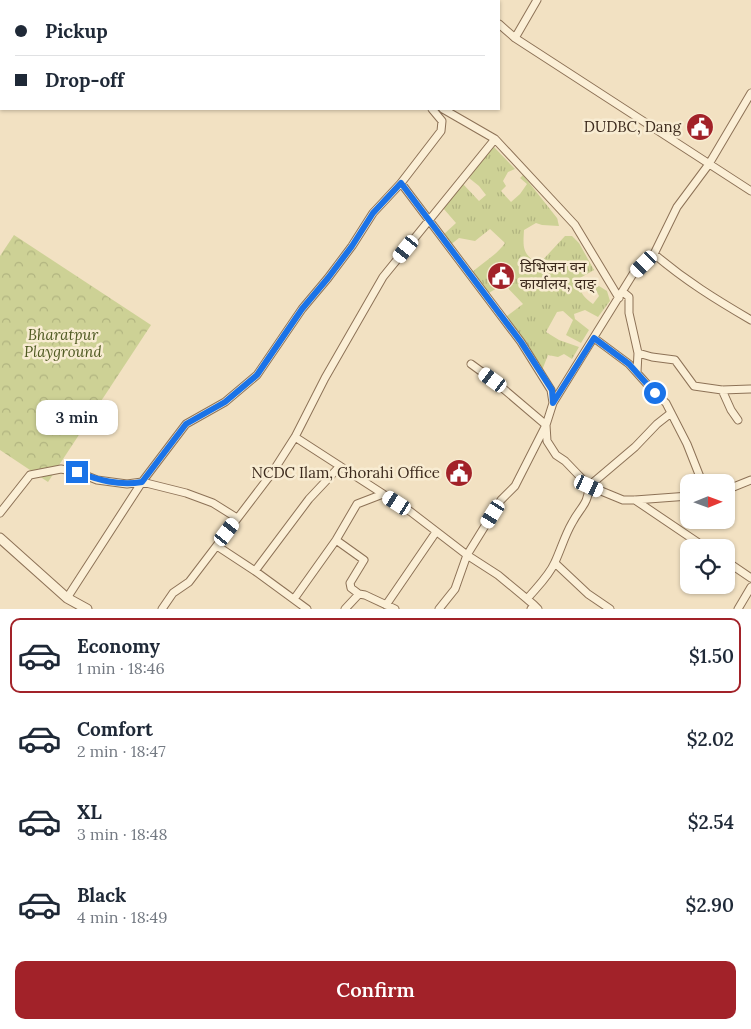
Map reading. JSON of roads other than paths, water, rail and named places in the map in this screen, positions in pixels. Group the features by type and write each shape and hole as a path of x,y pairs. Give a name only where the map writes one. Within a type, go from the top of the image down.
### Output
{"street":[{"path":"515,38 537,0"},
{"path":"500,25 515,38 751,191"},
{"path":"439,609 454,589 467,555 501,500 515,486 546,425 553,403 633,274 654,254 677,207 708,164 751,94"},
{"path":"66,598 142,482 186,424 225,402 257,375 302,309 352,246 373,213 401,183 442,131 442,121 433,110"},
{"path":"445,110 495,139 575,225 621,295 630,297 629,313 638,352 637,372"},
{"path":"162,609 173,593 189,582 272,473 295,437 325,378 383,277 495,139"},
{"path":"401,183 521,342 552,390 553,403"},
{"path":"654,254 684,279 751,320"},
{"path":"594,338 629,364 666,403 699,474"},
{"path":"638,352 652,357 674,360 694,386 722,390 750,389"},
{"path":"471,364 546,425 548,441 556,455 589,486 623,500 680,497"},
{"path":"722,390 738,420"},
{"path":"527,598 555,563 572,522 589,499 589,486 671,413"},
{"path":"295,437 411,512 467,555 498,575 527,598 534,608"},
{"path":"255,571 309,500 340,466"},
{"path":"0,513 30,476 61,468 97,480 127,484 142,482 186,493 212,503 237,518"},
{"path":"735,486 751,480"},
{"path":"294,599 336,540 357,504 383,494"},
{"path":"635,500 693,539"},
{"path":"386,605 436,532"},
{"path":"0,538 66,598 87,609"},
{"path":"336,540 364,560 350,583 351,588 359,594 394,609"},
{"path":"217,546 307,609"},
{"path":"555,563 588,594 610,609"},
{"path":"735,567 751,578"},
{"path":"738,609 751,587"},
{"path":"345,609 359,594"}],"place":[{"name":"DUDBC, Dang","path":"700,127"},
{"name":"डिभिजन वन कार्यालय, दाङ्","path":"501,276"},
{"name":"NCDC Ilam, Ghorahi Office","path":"459,473"}],"park label":[{"name":"Bharatpur Playground","path":"63,344"}]}
